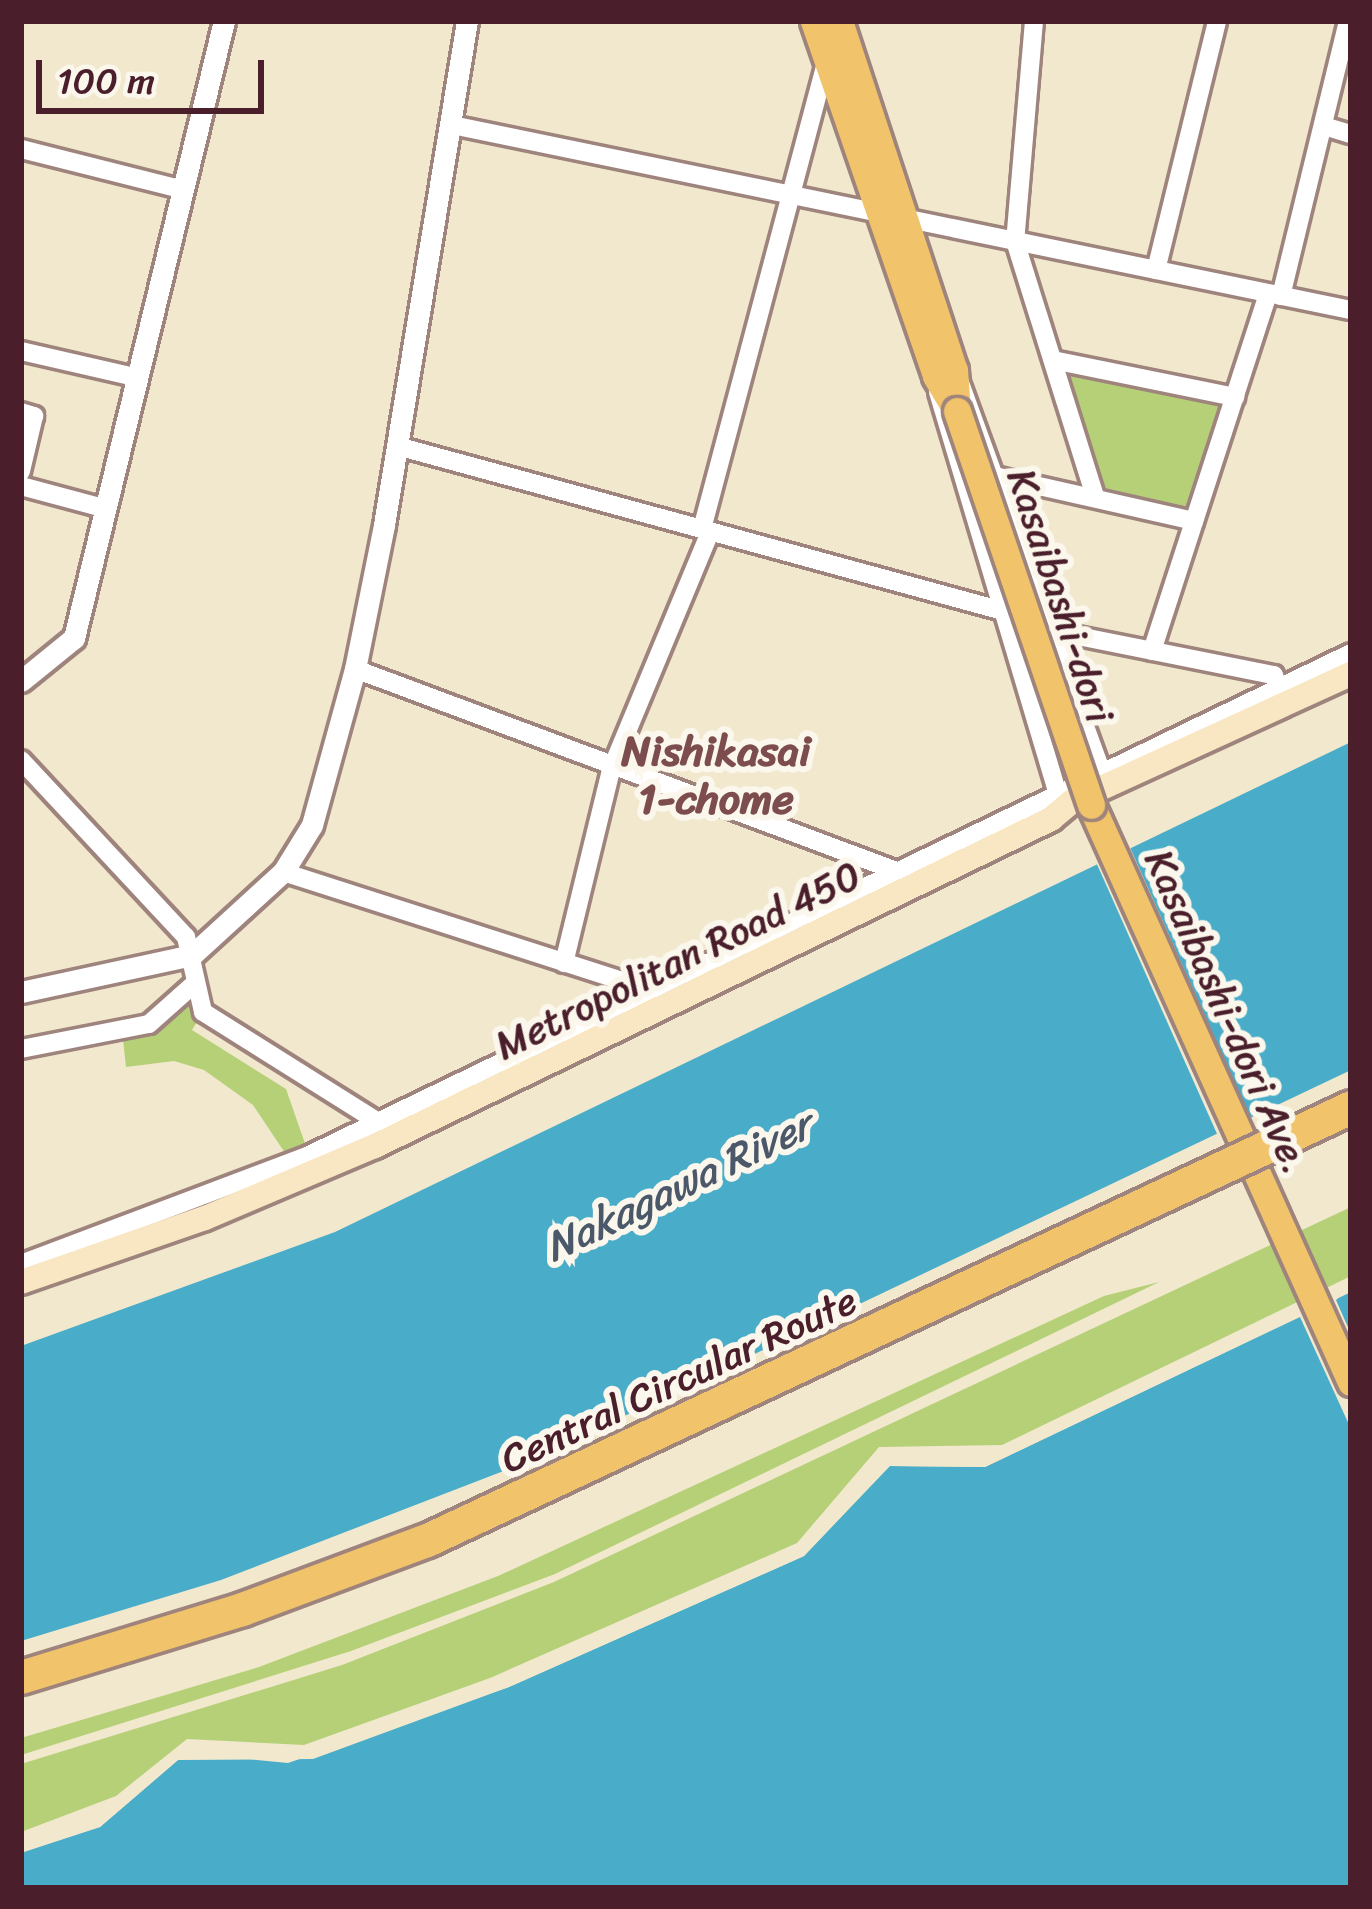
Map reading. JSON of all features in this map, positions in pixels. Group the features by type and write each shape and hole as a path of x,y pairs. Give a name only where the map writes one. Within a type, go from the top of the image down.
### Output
{"highway":[{"name":"Central Circular Route","path":"21,1677 242,1609 428,1540 1351,1107"},
{"name":"Central Circular Route","path":"21,1697 237,1634 503,1532 1351,1130"}],"main road":[{"path":"814,21 879,213 945,373"},
{"path":"838,21 907,224 945,373"},
{"name":"Kasaibashi-dori","path":"945,373 1091,805 1351,1382"},
{"name":"Metropolitan Road 450","path":"21,1282 220,1212 387,1129 1051,819 1071,802 1351,674"}],"street":[{"path":"21,681 74,638 224,21"},
{"path":"21,992 191,955 283,872 312,825 356,669 467,21"},
{"path":"1034,21 1015,241 1095,497"},
{"path":"1156,270 1217,21"},
{"path":"1152,651 1234,397 1275,295 1324,126 1348,21"},
{"path":"564,963 611,770 706,530 785,194 827,60"},
{"path":"452,125 879,213 907,224 1015,241 1351,310"},
{"path":"1324,126 1351,134"},
{"path":"21,149 184,190"},
{"path":"21,351 139,378"},
{"path":"1053,360 1234,397"},
{"path":"945,373 999,477 1102,772"},
{"path":"945,373 1003,611 1058,795"},
{"path":"21,412 34,416 21,471"},
{"path":"397,446 1003,611"},
{"path":"999,477 1194,521"},
{"path":"21,486 107,509"},
{"path":"1053,631 1274,675 1283,685"},
{"path":"21,1264 387,1129 651,990 1351,653"},
{"path":"1020,667 1061,655"},
{"path":"356,669 611,770 899,872"},
{"path":"1264,716 1283,685"},
{"path":"21,760 185,938 202,1012 387,1129"},
{"path":"283,872 651,990"},
{"path":"21,1049 149,1024 193,985"}],"green space":[{"path":"1074,370 1217,398 1222,407 1188,510 1107,494 1066,374"},
{"path":"193,985 203,1012 192,1030 286,1089 309,1155 291,1162 253,1105 204,1070 174,1061 126,1067 122,1030 149,1024"},
{"path":"1351,1207 1351,1276 1002,1445 879,1447 797,1543 490,1678 304,1745 187,1739 116,1796 21,1832 21,1764 342,1665 554,1582"},
{"path":"1159,1282 555,1574 351,1651 21,1755 21,1738 259,1667 498,1576 1104,1296"}],"water":[{"name":"Nakagawa River","path":"1351,742 1351,1070 532,1460 221,1580 21,1641 21,1346 335,1232"},
{"path":"1351,1292 1351,1888 21,1888 21,1853 100,1827 178,1760 197,1754 288,1763 509,1687 804,1556 890,1466 985,1467"}],"pier":[{"path":"1128,843 1253,1123 1219,1139 1094,858"},
{"path":"1351,1286 1336,1300 1351,1334 1351,1429 1300,1317 985,1467 889,1466 804,1556 509,1687 313,1759 178,1760 100,1827 21,1852 97,1821 176,1754 312,1753 617,1634 801,1551 887,1460 984,1461"}],"district":[{"name":"Nishikasai 1-chome","path":"716,776"}]}
